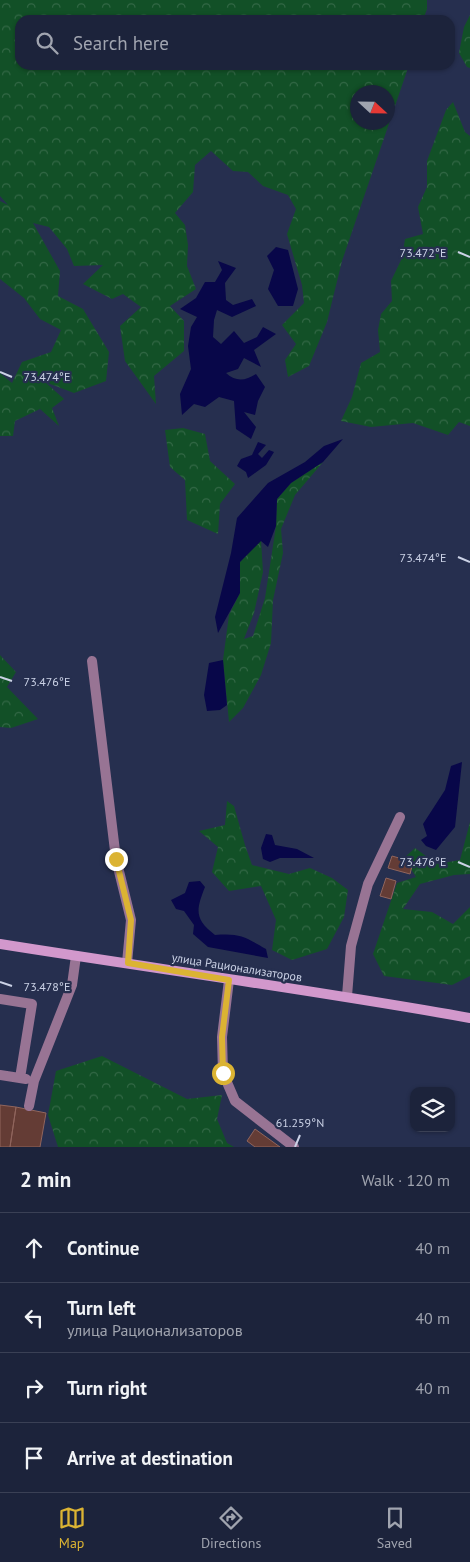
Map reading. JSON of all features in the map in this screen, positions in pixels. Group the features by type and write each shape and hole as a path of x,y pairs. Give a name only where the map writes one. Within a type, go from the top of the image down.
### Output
{"main road":[{"name":"улица Рационализаторов","path":"0,944 229,980 347,996 470,1018"}],"lane":[{"path":"92,661 116,859 131,920 128,963"},
{"path":"347,996 351,946 368,884 400,817"},
{"path":"29,1106 34,1081 72,985 76,956"},
{"path":"229,980 222,1037 223,1073 235,1101 294,1147"},
{"path":"0,999 32,1004 20,1078"},
{"path":"0,1075 34,1081"}],"green space":[{"path":"0,0 427,0 425,15 15,15 15,70 407,70 395,106 395,85 350,85 350,130 387,130 342,261 327,322 309,366 288,377 285,360 296,344 282,325 304,303 302,285 287,234 296,209 288,195 263,186 248,172 233,171 211,151 195,165 193,192 175,213 185,225 188,245 187,266 196,289 170,306 184,321 184,351 154,376 156,404 125,361 120,326 141,307 123,294 112,299 83,284 103,265 74,266 67,249 49,227 33,223 60,271 58,296 83,309 109,352 106,381 74,393 45,382 64,399 52,408 59,426 40,409 15,421 13,436 0,436 0,373 12,383 22,362 51,352 61,330 40,319 24,298 0,279 0,201 8,205 0,196"},
{"path":"470,15 470,68 467,67 459,53 464,27"},
{"path":"453,102 465,132 470,136 470,426 459,422 448,435 413,423 371,427 341,421 352,397 361,363 380,352 378,330 381,314 392,301 391,281 402,258 405,239 423,234 418,207 427,187 427,161 446,110"},
{"path":"183,428 205,434 210,461 235,484 220,504 218,534 187,520 185,480 170,467 165,430"},
{"path":"323,462 295,495 281,529 283,553 273,600 271,643 261,675 243,708 229,722 223,660 229,615 240,593 240,562 261,540 263,572 254,613 244,639 253,636 265,598 276,526 277,499 291,483"},
{"path":"0,655 16,672 7,687 38,719 11,728 0,727"},
{"path":"227,801 234,806 252,865 289,874 310,868 332,878 348,890 344,917 327,949 292,960 272,950 276,920 261,886 229,891 212,872 218,847 199,831 225,825"},
{"path":"470,822 470,874 454,875 420,884 403,909 432,912 453,924 470,907 470,976 452,985 384,976 373,954 397,883 416,877 404,858 415,848 437,864 460,860"},
{"path":"102,1056 187,1099 222,1095 217,1119 227,1143 234,1147 58,1147 48,1115 56,1071"}],"shaded area":[{"path":"276,247 288,250 298,289 293,306 278,306 268,289 274,270 267,256"},
{"path":"218,261 236,268 225,283 226,300 233,305 252,299 256,306 232,317 217,310 214,320 213,337 221,344 234,331 244,343 257,337 263,327 276,334 254,350 261,367 244,358 238,369 226,373 233,378 241,380 256,374 265,387 258,401 255,415 244,412 256,427 251,439 236,429 234,401 219,397 205,407 194,404 182,415 180,394 191,369 188,346 191,327 197,317 180,309 196,298 205,282 215,282 222,270"},
{"path":"343,439 323,462 291,483 277,499 276,526 268,547 261,541 240,562 240,593 218,633 215,617 231,553 237,518 268,483 305,462 324,446"},
{"path":"258,442 266,445 258,454 262,458 269,450 274,452 266,465 248,478 246,472 237,466 241,459 252,455"},
{"path":"223,660 227,705 220,710 207,711 204,695 209,663"},
{"path":"462,762 455,827 436,850 426,846 421,840 427,836 423,824 445,790 451,766"},
{"path":"266,834 272,835 275,845 297,849 314,858 280,858 270,862 263,859 261,848"},
{"path":"200,881 205,887 199,908 200,919 203,924 215,935 237,935 253,941 266,949 268,958 208,947 193,934 194,925 184,911 176,909 171,900 185,893 189,882"}],"building":[{"path":"392,856 413,862 410,874 388,868"},
{"path":"386,878 396,881 391,899 380,896"},
{"path":"0,1105 16,1107 10,1147 0,1147"},
{"path":"16,1107 46,1113 40,1147 10,1147"},
{"path":"255,1129 280,1147 255,1147 247,1141"}],"route":[{"path":"116,859 131,920 128,963 229,980 222,1037 223,1073"}]}
